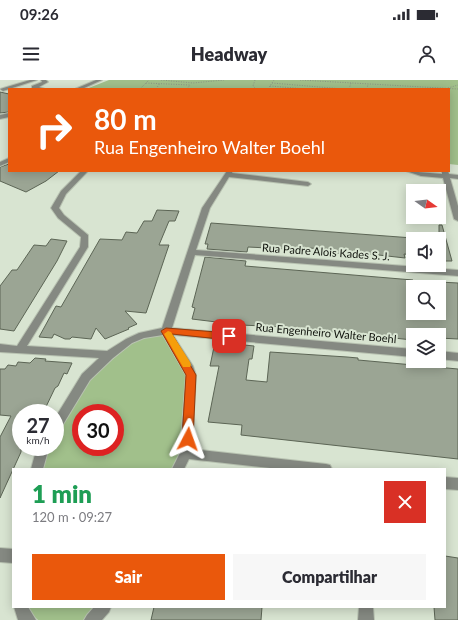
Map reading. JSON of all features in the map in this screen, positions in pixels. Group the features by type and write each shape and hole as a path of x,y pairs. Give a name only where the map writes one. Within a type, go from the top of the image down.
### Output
{"street":[{"path":"2,88 35,80"},
{"path":"38,88 34,87 46,81 43,80"},
{"path":"80,88 100,80"},
{"path":"20,349 84,247 85,237 80,230 60,216 55,208 63,194 84,172"},
{"path":"421,172 446,174 458,177"},
{"path":"178,468 186,453 191,375 166,331 206,208 229,173 308,184"},
{"path":"446,174 458,219"},
{"name":"Rua Padre Alois Kades S. J.","path":"191,252 458,273"},
{"name":"Rua Engenheiro Walter Boehl","path":"64,413 86,377 108,355 129,341 142,335 166,331 406,352"},
{"path":"0,348 108,355"},
{"path":"446,356 458,357"},
{"path":"186,453 317,468"},
{"path":"37,468 41,456"},
{"path":"446,483 458,484"},
{"path":"0,555 12,556"},
{"path":"21,608 24,616 28,620"},
{"path":"92,620 103,608"},
{"path":"366,608 366,620"}],"path":[{"path":"141,88 149,80"},
{"path":"162,80 214,82 224,80"},
{"path":"164,84 166,80"},
{"path":"274,80 270,86 292,88"},
{"path":"300,80 445,88 458,85"},
{"path":"305,86 307,80"},
{"path":"146,83 190,85 188,88"},
{"path":"157,88 160,83"},
{"path":"272,83 330,88"},
{"path":"349,88 351,83"},
{"path":"367,88 368,84"}],"green space":[{"path":"109,80 458,80 458,165 450,164 450,88 89,88"},
{"path":"164,333 192,376 182,451 174,468 43,468 47,456 64,456 64,422 72,409 72,456 124,456 124,404 75,404 91,377 135,341"},
{"path":"28,608 95,608 84,620 38,620 29,612"}],"building":[{"path":"0,92 8,94 8,112 0,113"},
{"path":"8,164 8,172 58,172 46,181 26,192 0,181 0,167"},
{"path":"157,210 179,211 175,221 169,221 159,245 169,245 146,313 125,311 137,324 105,339 96,328 91,339 72,337 70,339 65,339 54,334 52,338 39,337 56,306 61,307 100,239 122,240 126,232 137,233 144,221 152,221"},
{"path":"211,223 406,237 406,254 404,254 405,258 361,253 329,253 329,249 308,248 308,250 248,247 247,252 207,249 208,244 205,244"},
{"path":"439,225 442,225 444,232 439,232"},
{"path":"51,239 67,241 57,261 14,331 0,329 0,286 12,270 17,270 34,245 46,246"},
{"path":"446,239 452,261 446,261"},
{"path":"205,257 246,261 245,266 413,280 406,280 406,320 446,320 446,282 458,283 458,339 446,338 446,328 406,328 406,339 285,327 241,325 192,319 195,308 192,307"},
{"path":"215,342 254,346 252,359 249,359 246,380 267,382 270,352 358,358 358,360 406,364 406,368 458,369 458,459 241,435 242,425 208,422 219,366 210,366"},
{"path":"35,358 46,359 45,361 72,363 67,374 64,373 47,404 12,404 12,456 19,456 14,468 12,468 12,472 0,498 0,437 11,416 0,415 0,369 5,369 8,365 16,366 18,362 30,363"},
{"path":"446,556 458,558 458,620 435,620 434,608 446,608"},
{"path":"154,608 262,608 261,620 151,620"}],"slow traffic":[{"path":"168,334 187,365"}],"route":[{"path":"188,439 192,382 191,375 189,369 166,331 229,336"}]}
